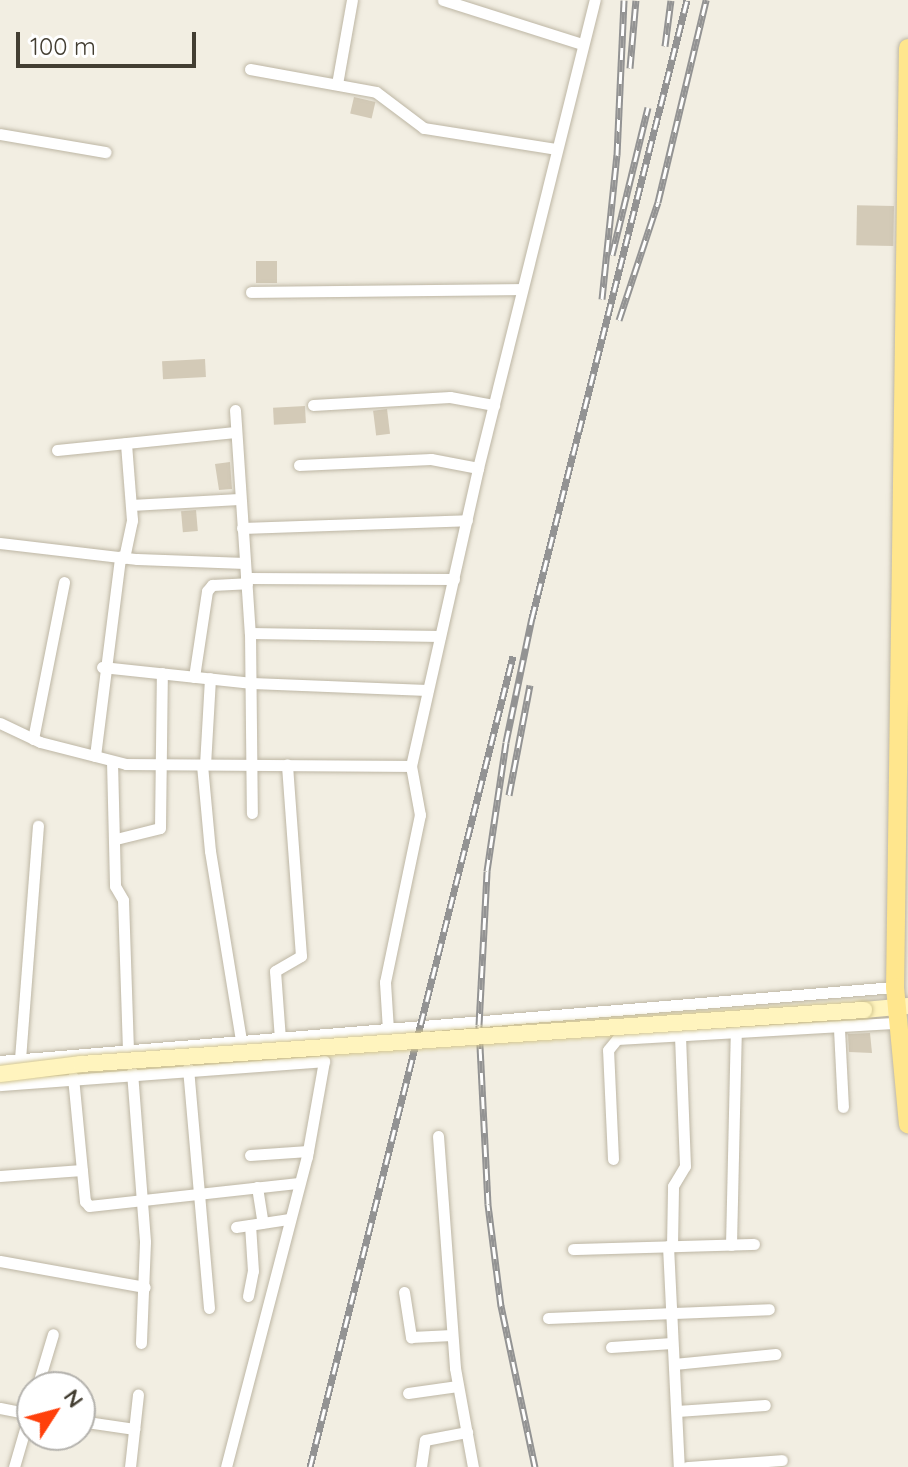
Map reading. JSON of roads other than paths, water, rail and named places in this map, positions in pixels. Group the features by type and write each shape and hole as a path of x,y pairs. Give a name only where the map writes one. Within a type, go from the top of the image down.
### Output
{"main road":[{"path":"908,48 900,1005 908,1124"},
{"path":"0,1074 81,1064 864,1010 900,1005"}],"street":[{"path":"337,84 352,0"},
{"path":"443,0 582,44"},
{"path":"388,1030 385,982 420,815 411,766 478,468 595,0"},
{"path":"250,69 376,92 424,128 556,149"},
{"path":"0,134 105,152"},
{"path":"251,292 522,289"},
{"path":"313,405 450,397 494,405"},
{"path":"235,410 250,633 252,683 248,765 252,813"},
{"path":"57,450 235,432"},
{"path":"95,756 102,667 131,505 126,443"},
{"path":"299,465 424,459 478,468"},
{"path":"131,505 239,499"},
{"path":"242,528 467,520"},
{"path":"0,543 122,558 245,563"},
{"path":"194,677 207,591 212,585 246,581 454,579"},
{"path":"33,739 64,582"},
{"path":"250,633 440,636"},
{"path":"102,667 252,683 427,690"},
{"path":"116,839 160,828 158,764 162,673"},
{"path":"210,678 203,765 210,851 241,1041"},
{"path":"2,729 112,761 203,765 411,766"},
{"path":"112,761 115,886 123,900 128,1048"},
{"path":"280,1039 275,971 301,956 287,765"},
{"path":"20,1059 38,826"},
{"path":"613,1159 611,1044 626,1035 839,1029 900,1005"},
{"path":"0,1061 128,1048 388,1030 900,1005"},
{"path":"839,1029 843,1107"},
{"path":"731,1245 736,1032"},
{"path":"679,1467 670,1246 673,1186 685,1166 680,1033"},
{"path":"0,1085 322,1058 308,1151 226,1467"},
{"path":"188,1068 209,1308"},
{"path":"132,1072 145,1287 141,1343"},
{"path":"73,1077 82,1170 89,1206 142,1203 299,1183"},
{"path":"438,1136 452,1335 473,1467"},
{"path":"250,1155 308,1151"},
{"path":"0,1176 82,1170"},
{"path":"257,1187 263,1223"},
{"path":"236,1227 289,1219"},
{"path":"248,1296 253,1271 250,1225"},
{"path":"573,1249 754,1244"},
{"path":"0,1261 145,1287"},
{"path":"404,1292 411,1337 452,1335"},
{"path":"548,1318 769,1309"},
{"path":"42,1371 53,1334"},
{"path":"611,1347 672,1343"},
{"path":"674,1364 776,1354"},
{"path":"408,1393 458,1386"},
{"path":"130,1467 138,1394"},
{"path":"677,1411 765,1405"},
{"path":"96,1423 134,1429"},
{"path":"421,1467 425,1440 467,1432"},
{"path":"687,1467 782,1460"},
{"path":"0,1461 15,1465"}],"railway":[{"path":"602,299 617,155 624,0"},
{"path":"630,68 636,0"},
{"path":"665,46 671,0"},
{"path":"535,1467 501,1306 488,1204 479,1025 487,871 506,742 532,618 687,0"},
{"path":"619,320 658,202 706,0"},
{"path":"612,255 648,107"},
{"path":"310,1467 513,656"},
{"path":"509,795 530,685"}]}
